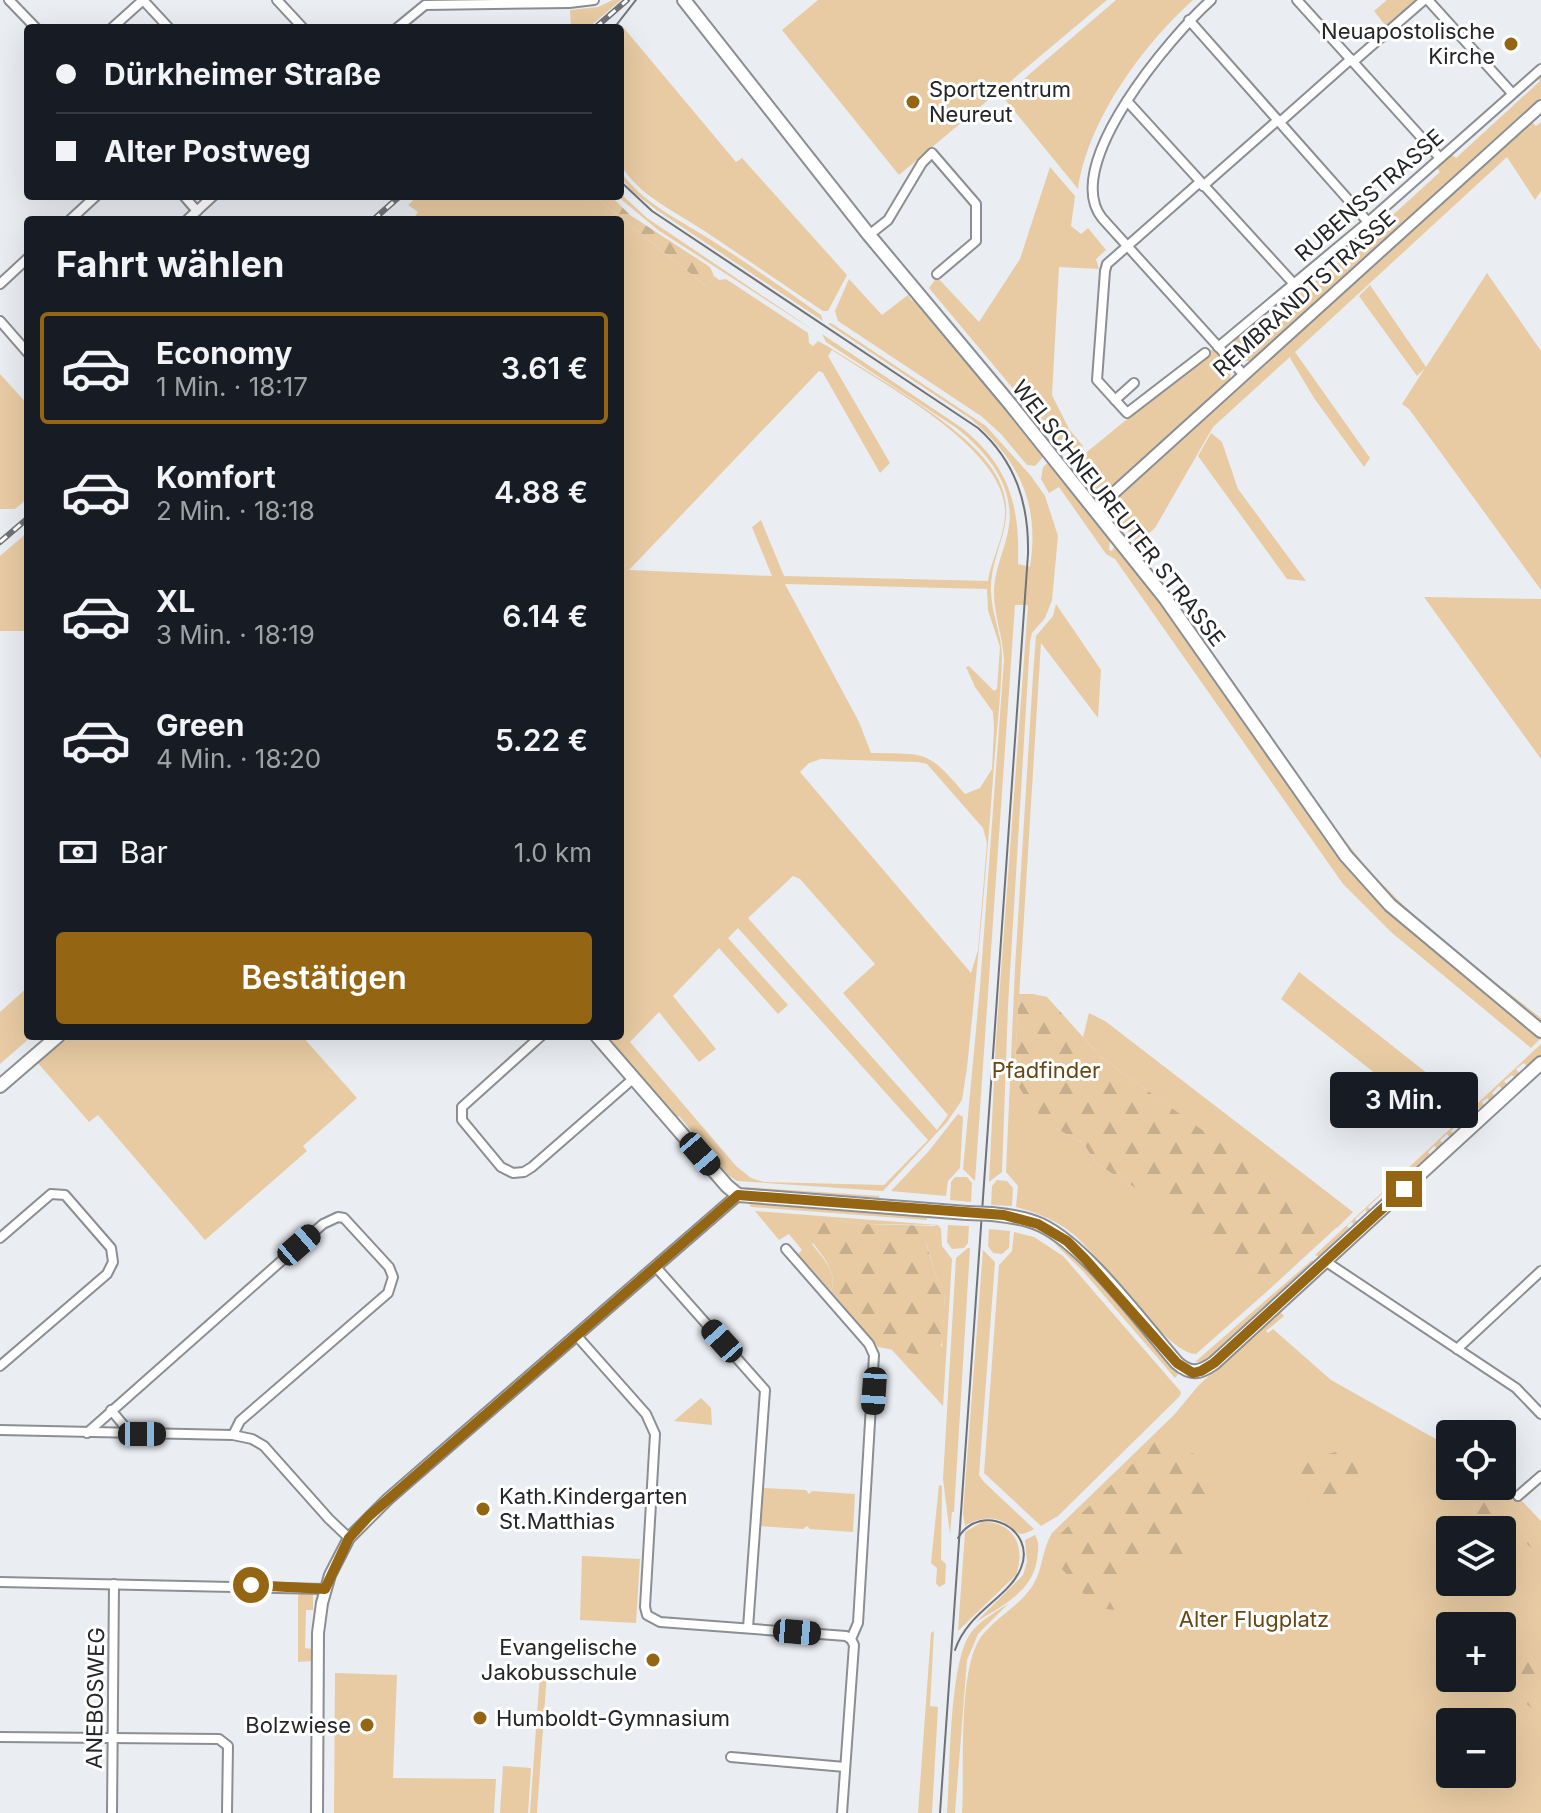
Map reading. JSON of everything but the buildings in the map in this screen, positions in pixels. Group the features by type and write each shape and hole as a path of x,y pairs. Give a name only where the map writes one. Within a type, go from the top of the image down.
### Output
{"main road":[{"name":"WELSCHNEUREUTER STRASSE","path":"684,0 869,235 1165,598 1346,856 1390,905 1541,1031"},
{"path":"0,1086 53,1040"},
{"path":"601,1040 738,1195 992,1214 1038,1224 1067,1241 1177,1363 1188,1371 1198,1372 1214,1363 1541,1063"}],"street":[{"path":"9,0 32,24"},
{"path":"116,24 143,0 165,24"},
{"path":"277,0 299,24"},
{"path":"401,24 419,3 569,3 594,0"},
{"path":"1211,0 1151,64 1127,101 1103,148 1092,193 1098,213 1243,374"},
{"path":"1297,0 1440,158"},
{"path":"1205,353 1127,413 1097,380 1107,264 1426,0 1511,92"},
{"path":"1189,20 1368,222"},
{"name":"RUBENSSTRASSE","path":"1218,347 1368,222 1511,92 1541,69"},
{"path":"1127,101 1294,284"},
{"name":"REMBRANDTSTRASSE","path":"1095,510 1541,106"},
{"path":"869,235 888,220 922,163 932,153 978,207 976,241 937,274"},
{"path":"74,216 92,200"},
{"path":"187,200 197,211"},
{"path":"191,216 209,200"},
{"path":"0,284 24,262"},
{"path":"0,321 24,348"},
{"path":"1115,400 1134,383"},
{"path":"537,1040 462,1107 462,1120 501,1167 513,1173 524,1172 634,1078"},
{"path":"0,1238 51,1194 58,1193 65,1195 113,1253 113,1262 107,1274 0,1366"},
{"path":"317,1813 318,1633 325,1589 349,1538 388,1499 738,1195"},
{"path":"87,1433 323,1224 335,1218 344,1218 389,1267 393,1277 388,1293 240,1421 233,1435"},
{"path":"786,1249 869,1344 874,1355 858,1623 851,1639"},
{"path":"1325,1261 1516,1388 1541,1414"},
{"path":"655,1266 765,1390 748,1628"},
{"path":"1457,1349 1541,1271"},
{"path":"576,1335 646,1414 655,1434 647,1615 660,1622 846,1636 851,1639 854,1645 842,1813"},
{"path":"111,1410 131,1434"},
{"path":"0,1430 233,1435 252,1439 264,1446 349,1538"},
{"path":"1518,1496 1541,1476"},
{"path":"0,1582 325,1589"},
{"name":"ANEBOSWEG","path":"112,1813 114,1584"},
{"path":"0,1737 219,1739 228,1746 227,1813"},
{"path":"731,1757 845,1767"}],"green space":[{"path":"621,0 593,24 571,24 570,10 598,7"},
{"name":"Sportzentrum Neureut","path":"818,0 1107,0 899,175 782,30"},
{"path":"1116,0 1193,0 1155,39 1120,86 1093,137 1078,189 1003,97"},
{"path":"1387,0 1417,0 1386,26 1374,11"},
{"path":"624,28 736,162 742,158 847,275 828,311 823,311 659,202 624,170"},
{"path":"1541,74 1541,98 1252,361 1238,361 1231,354 1231,345 1236,338 1241,334 1245,338 1294,298 1291,293 1306,281 1311,285 1364,241 1360,235 1379,219 1384,223 1440,172 1436,167 1451,154 1456,158 1540,81 1536,76"},
{"path":"1531,121 1536,126 1541,122 1541,191 1535,200 1507,157 1295,352 1370,458 1364,467 1314,398 1291,356 1213,427 1155,528 1137,543 1109,505"},
{"path":"1050,167 1075,196 1071,226 1081,234 1088,228 1106,250 1096,259 1099,269 1059,267 1052,395 1069,429 1083,446 1076,453 1066,452 929,288 937,277 979,322 1020,259"},
{"path":"624,176 650,201 765,276 821,315 823,321 658,211 624,182"},
{"path":"624,197 647,218 816,332 658,230 622,200"},
{"path":"414,200 599,200 619,216 416,216 418,212 408,205"},
{"path":"599,200 615,200 630,215 710,267 714,276 706,286 624,220 624,216 619,216"},
{"path":"624,220 706,286 714,276 719,280 726,279 808,333 809,343 813,346 818,341 829,347 944,422 984,458 996,475 1006,505 1004,531 991,586 1001,648 1001,672 981,923 962,1100 947,1122 883,1191 737,1181 728,1175 679,1116 676,1118 608,1040 624,1040","holes":["832,350 936,418 984,462 999,485 1005,509 1003,528 988,581 784,576 761,520 752,527 772,576 629,570 819,371 823,373 880,473 890,463 828,356","785,584 987,589 988,610 1000,647 997,689 994,691 969,666 966,667 975,687 993,712 992,769 980,788 965,794 942,769 925,757 871,753 859,722","821,759 927,764 983,828 987,843 978,950 971,973 800,772 809,763","793,876 800,879 875,964 843,993 948,1115 937,1130 748,918","738,928 928,1140 884,1185 764,1182 751,1178 736,1166 630,1042 659,1012 699,1062 716,1049 673,996 719,948 778,1014 788,1005 728,938"]},
{"path":"1487,273 1541,351 1541,590 1409,409 1402,404 1425,368 1417,376 1359,296 1370,285 1426,367"},
{"path":"849,279 882,315 908,295 912,301 914,299 1044,456 1035,466 1027,465 981,416 838,321 835,311"},
{"path":"831,323 986,426 1045,496 1058,536 1052,600 1045,618 1032,633 1030,642 1008,1006 1002,1172 989,1182 996,1040 1028,605 1015,605 975,1181 963,1169 1004,660 994,586 1006,540 1009,507 1000,477 970,440 826,342 822,334 962,428 978,442 1001,472 1008,488 1017,523 1018,564 1030,567 1032,523 1022,484 1002,450 988,435 971,419 828,324"},
{"path":"1214,348 1230,367 1229,381 1103,496 1099,495 1074,463"},
{"path":"0,374 24,401 24,501 15,509 0,509"},
{"path":"1211,433 1222,442 1238,489 1306,581 1287,579 1198,456"},
{"path":"1049,462 1110,540 1109,550 1112,551 1115,545 1164,608 1340,856 1540,1039 1531,1048 1391,932 1343,884 1115,559 1106,554 1059,487 1049,493 1041,479 1043,467"},
{"path":"1107,510 1228,674 1225,676"},
{"path":"24,535 24,631 0,631 0,556"},
{"path":"1424,597 1541,599 1541,759"},
{"path":"1056,604 1101,670 1098,718 1041,643 1014,1078 1057,1129 1083,1143 1097,1164 1186,1218 1273,1286 1196,1354 1183,1350 1151,1322 1073,1234 1046,1218 1016,1207 1018,1186 1006,1172 1015,968 1036,636 1053,616"},
{"path":"1231,678 1317,804 1374,875 1433,932 1541,1018 1541,1022 1395,902 1344,845 1228,679"},
{"path":"1299,972 1466,1104 1443,1127 1281,999"},
{"path":"24,991 24,1040 27,1040 0,1064 0,1012"},
{"name":"Pfadfinder","path":"1019,994 1047,997 1101,1057 1337,1227 1273,1286 1186,1219 1097,1164 1083,1143 1057,1129 1030,1106 1014,1078"},
{"path":"1089,1013 1105,1021 1353,1212 1337,1228 1101,1057 1083,1037"},
{"path":"65,1040 306,1040 357,1098 303,1146 307,1151 205,1240 98,1115 89,1122 38,1063"},
{"path":"1541,1044 1541,1058 1529,1068 1524,1063 1516,1069 1521,1075 1517,1079 1512,1075 1504,1081 1509,1087 1505,1091 1499,1086 1492,1093 1497,1098 1492,1103 1487,1098 1482,1102 1486,1108 1483,1111 1477,1107 1472,1111 1478,1116 1473,1121 1467,1115 1460,1122 1465,1128 1461,1131 1456,1126 1451,1131 1456,1136 1452,1140 1447,1134 1440,1140 1445,1147 1440,1151 1434,1146 1428,1152 1433,1158 1401,1186 1396,1181 1388,1189 1393,1194 1390,1197 1384,1192 1368,1207 1373,1212 1370,1215 1365,1210 1355,1219 1360,1224 1357,1227 1351,1222 1347,1226 1349,1229 1324,1258 1315,1255"},
{"path":"958,1114 963,1117 960,1168 948,1181 946,1196 891,1191 928,1152"},
{"path":"955,1177 967,1177 972,1183 971,1202 950,1200 951,1182"},
{"path":"997,1180 1007,1181 1013,1188 1012,1206 991,1205 992,1186"},
{"path":"745,1187 880,1196 877,1200 744,1191"},
{"path":"748,1202 881,1211 927,1220 751,1207"},
{"path":"755,1211 938,1225 942,1246 952,1259 943,1406 892,1350 942,1346 945,1292 937,1279 926,1242 938,1236 935,1225 862,1224 837,1220 812,1244 831,1271 831,1291 798,1254 802,1250 789,1234 779,1240"},
{"path":"837,1220 862,1224 937,1226 938,1236 926,1243 937,1279 945,1291 943,1339 937,1356 878,1347 831,1291 830,1268 807,1234 808,1225"},
{"path":"948,1225 969,1226 968,1243 964,1248 952,1249 947,1242"},
{"path":"989,1229 1010,1231 1009,1248 1002,1254 993,1253 988,1246"},
{"path":"1014,1232 1034,1237 1063,1256 1181,1392 1058,1516 1041,1526 984,1473 999,1265 1012,1251"},
{"path":"1051,1240 1086,1267 1178,1374 1175,1378 1082,1270"},
{"path":"968,1248 954,1512 950,1534 943,1479 956,1258"},
{"path":"983,1250 995,1262 979,1475 1034,1529 1022,1534 1005,1522 993,1519 982,1519 965,1526 963,1513"},
{"path":"1312,1260 1316,1263 1218,1355 1207,1361 1195,1362"},
{"name":"Alter Flugplatz","path":"1279,1311 1284,1316 1266,1331 1268,1333 1273,1329 1331,1380 1436,1439 1436,1500 1516,1500 1516,1495 1541,1521 1541,1813 962,1813 965,1696 973,1653 981,1637 1033,1585 1052,1533 1174,1415 1198,1386"},
{"path":"701,1398 711,1408 712,1425 674,1421"},
{"path":"1156,1441 1194,1454 1209,1476 1212,1490 1203,1504 1206,1515 1185,1529 1171,1523 1168,1529 1179,1536 1191,1564 1181,1567 1157,1557 1130,1562 1116,1610 1096,1608 1054,1560 1048,1546"},
{"path":"1345,1450 1355,1461 1359,1478 1334,1499 1320,1503 1303,1502 1294,1483 1302,1468 1314,1459"},
{"path":"939,1485 942,1486 941,1559 946,1564 945,1584 939,1587 936,1583 937,1568 931,1563"},
{"path":"763,1488 806,1490 809,1494 812,1491 855,1494 853,1532 810,1529 807,1526 803,1529 760,1526"},
{"path":"1466,1500 1505,1500 1541,1537 1541,1556 1516,1536 1516,1516 1471,1516"},
{"path":"982,1522 1002,1526 1009,1531 1018,1546 1019,1565 1016,1575 958,1631 965,1532"},
{"path":"1035,1535 1037,1560 1029,1581 1014,1597 976,1622 1023,1575 1027,1562 1025,1540"},
{"path":"582,1556 640,1559 636,1623 580,1620"},
{"path":"301,1591 313,1595 313,1610 306,1610 305,1648 312,1649 312,1661 298,1662 298,1596"},
{"path":"1009,1603 978,1634 967,1660 955,1813 947,1813 954,1693 963,1649 978,1625"},
{"path":"934,1631 930,1706 938,1707 932,1813 918,1813 931,1633"},
{"path":"1534,1647 1541,1649 1541,1716 1523,1701 1516,1690 1525,1651"},
{"path":"335,1673 397,1675 393,1778 496,1779 494,1813 334,1813"},
{"path":"540,1673 547,1673 537,1813 530,1813"},
{"path":"503,1766 531,1768 528,1813 500,1813"}],"tram line":[{"path":"617,24 636,0"},
{"path":"624,185 652,211 978,428 1002,455 1023,501 1028,554 940,1813"},
{"path":"955,1650 969,1625 1015,1579 1024,1554 1014,1531 992,1521 980,1521 968,1527 958,1538"}],"railway":[{"path":"600,24 627,0"},
{"path":"378,216 396,200"},
{"path":"0,542 24,521"}],"place":[{"name":"Neuapostolische Kirche","path":"1511,44"},
{"name":"Sportzentrum Neureut","path":"913,102"},
{"name":"Kath.Kindergarten St.Matthias","path":"483,1509"},
{"name":"Evangelische Jakobusschule","path":"653,1660"},
{"name":"Humboldt-Gymnasium","path":"480,1718"},
{"name":"Bolzwiese","path":"367,1725"}],"route":[{"path":"251,1585 325,1589 349,1538 369,1516 738,1195 1004,1215 1038,1224 1076,1249 1177,1363 1193,1373 1214,1363 1404,1189"}]}
